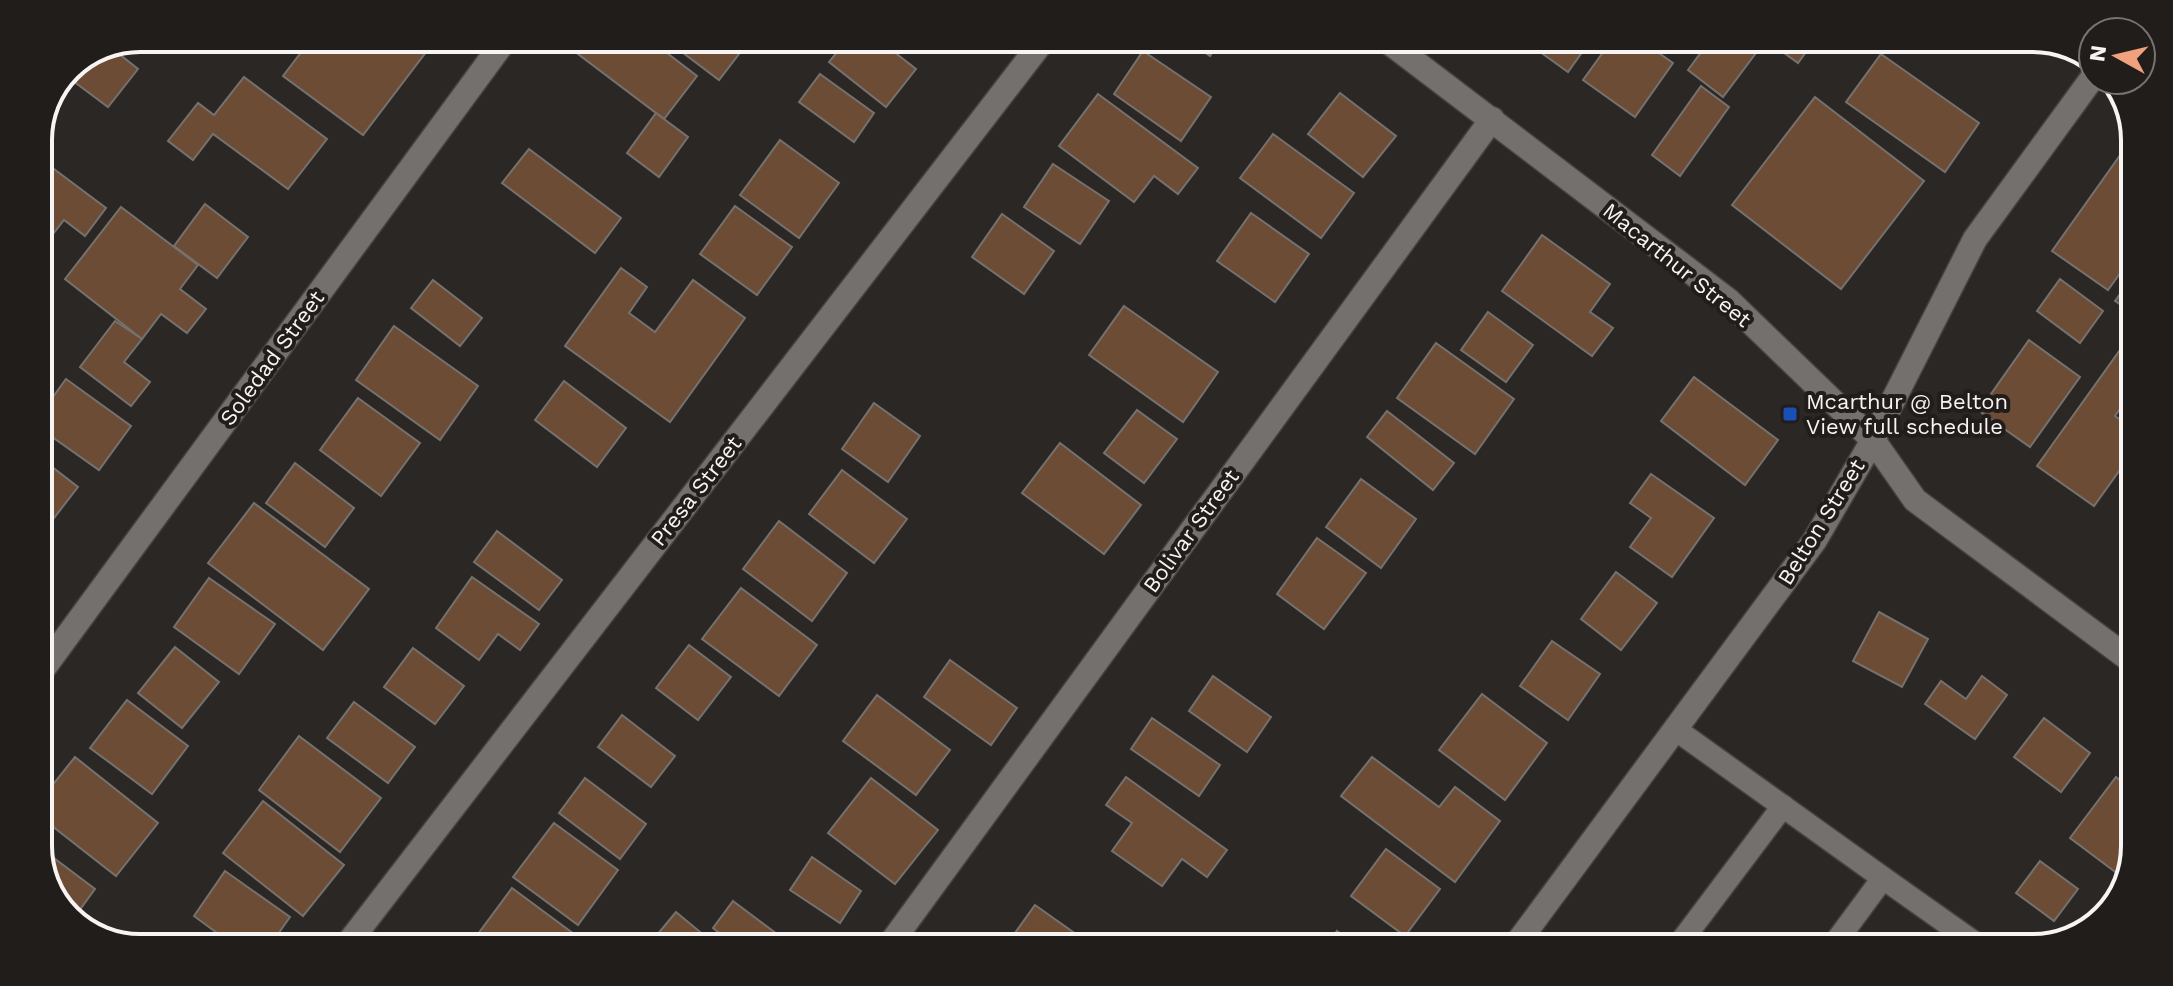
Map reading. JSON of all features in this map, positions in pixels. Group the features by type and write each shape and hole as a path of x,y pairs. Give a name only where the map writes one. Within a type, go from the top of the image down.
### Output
{"street":[{"name":"Soledad Street","path":"52,657 496,52"},
{"name":"Presa Street","path":"355,934 1034,52"},
{"name":"Macarthur Street","path":"1402,52 1728,300 1873,440 1915,500 2121,653"},
{"name":"Belton Street","path":"1524,934 1815,540 1873,440 1975,239 2079,96"},
{"name":"Bolivar Street","path":"898,934 1492,119"}],"lane":[{"path":"1675,729 1962,934"},
{"path":"1687,934 1783,806"},
{"path":"1842,934 1883,878"}],"building":[{"path":"301,52 426,52 363,135 283,76"},
{"path":"666,52 697,76 664,119 578,54"},
{"path":"682,52 741,52 719,80"},
{"path":"837,52 894,52 916,69 886,107 829,62"},
{"path":"1144,52 1211,97 1181,141 1114,94"},
{"path":"1540,52 1582,52 1568,72"},
{"path":"1603,52 1657,52 1673,63 1635,117 1583,80"},
{"path":"1701,52 1756,53 1723,97 1688,70"},
{"path":"1783,52 1806,52 1798,63"},
{"path":"1881,54 1979,123 1945,172 1846,102"},
{"path":"120,55 138,69 108,107 75,82 91,67"},
{"path":"820,74 874,113 854,142 799,102"},
{"path":"244,77 327,139 288,189 213,134 193,160 168,141 198,103 214,115"},
{"path":"1701,86 1729,107 1680,176 1652,155"},
{"path":"1340,93 1396,136 1363,177 1308,134"},
{"path":"1098,94 1198,168 1178,194 1154,176 1134,202 1059,146"},
{"path":"1815,97 1924,181 1841,289 1732,205"},
{"path":"656,113 688,137 659,177 627,153"},
{"path":"1273,134 1354,193 1321,238 1240,178"},
{"path":"780,140 839,183 799,238 740,195"},
{"path":"529,149 621,218 595,253 502,183"},
{"path":"2121,154 2121,272 2108,290 2052,251"},
{"path":"1053,164 1109,201 1080,244 1024,207"},
{"path":"52,168 106,208 85,236 64,220 52,235"},
{"path":"205,204 248,237 217,278 174,246"},
{"path":"735,206 792,247 757,295 700,254"},
{"path":"121,207 198,265 180,289 206,309 187,333 161,314 142,339 65,279"},
{"path":"1251,213 1309,254 1275,302 1217,261"},
{"path":"1002,214 1054,251 1024,294 972,257"},
{"path":"1542,235 1610,284 1590,312 1613,328 1592,356 1502,291"},
{"path":"621,268 647,287 629,313 655,332 693,280 745,318 670,422 565,346"},
{"path":"2060,279 2103,311 2080,343 2037,311"},
{"path":"433,280 482,318 460,346 411,308"},
{"path":"1124,306 1218,372 1183,422 1089,355"},
{"path":"1488,312 1533,345 1506,382 1461,350"},
{"path":"115,321 142,339 124,362 150,382 131,406 80,367"},
{"path":"394,326 478,386 440,440 356,380"},
{"path":"2029,340 2080,377 2030,447 1979,411"},
{"path":"1436,343 1514,399 1475,454 1397,398"},
{"path":"2120,350 2121,408 2115,416 2121,420 2121,468 2094,506 2037,466"},
{"path":"1694,377 1778,440 1745,485 1661,421"},
{"path":"66,379 131,426 99,470 52,437 52,398"},
{"path":"564,381 626,428 597,467 535,420"},
{"path":"358,398 420,443 381,496 320,450"},
{"path":"874,403 920,436 888,482 842,449"},
{"path":"1137,410 1177,439 1144,483 1104,453"},
{"path":"1387,411 1454,463 1433,490 1367,437"},
{"path":"1060,443 1141,505 1104,554 1022,493"},
{"path":"295,463 354,508 325,547 266,503"},
{"path":"52,467 78,487 52,521"},
{"path":"842,470 907,519 874,563 809,514"},
{"path":"1651,474 1714,518 1672,577 1630,547 1651,518 1630,503"},
{"path":"1361,479 1416,519 1381,568 1326,527"},
{"path":"254,503 369,589 323,650 208,563"},
{"path":"779,521 847,573 812,621 743,569"},
{"path":"497,531 562,580 539,610 474,562"},
{"path":"1317,538 1366,573 1324,629 1277,594"},
{"path":"1616,572 1657,603 1621,650 1581,619"},
{"path":"472,577 539,624 520,650 498,634 479,660 436,628"},
{"path":"209,578 275,624 239,674 174,627"},
{"path":"741,588 817,645 779,696 702,639"},
{"path":"1879,612 1928,639 1902,687 1853,661"},
{"path":"1552,641 1600,674 1568,720 1520,686"},
{"path":"689,645 731,677 698,720 656,688"},
{"path":"175,647 219,682 182,728 138,693"},
{"path":"413,648 464,686 435,724 384,687"},
{"path":"950,660 1017,708 991,745 924,697"},
{"path":"1213,676 1271,717 1247,752 1189,711"},
{"path":"1982,676 2007,695 1975,739 1925,704 1941,681 1966,699"},
{"path":"1482,694 1547,743 1505,800 1439,750"},
{"path":"877,695 950,750 916,795 843,741"},
{"path":"127,700 188,746 152,794 90,748"},
{"path":"354,702 415,747 388,783 327,738"},
{"path":"622,715 675,756 651,787 598,747"},
{"path":"1152,718 1220,765 1199,796 1131,749"},
{"path":"2044,718 2090,753 2061,792 2014,757"},
{"path":"299,736 381,798 340,852 259,790"},
{"path":"75,757 158,823 116,876 52,826 52,786"},
{"path":"1372,757 1439,807 1455,787 1500,821 1455,882 1341,796"},
{"path":"1126,777 1227,850 1207,877 1182,859 1162,886 1112,851 1132,823 1106,805"},
{"path":"2116,777 2121,781 2121,846 2116,873 2070,838"},
{"path":"585,778 646,824 620,859 559,813"},
{"path":"871,778 938,830 895,884 828,833"},
{"path":"263,801 344,865 303,916 223,853"},
{"path":"554,823 618,870 578,925 513,877"},
{"path":"1386,849 1440,889 1406,934 1351,896"},
{"path":"53,857 95,889 80,910 64,890"},
{"path":"812,857 861,891 840,923 790,890"},
{"path":"2040,861 2078,889 2054,921 2016,893"},
{"path":"225,871 290,917 278,934 218,934 194,916"},
{"path":"512,888 574,934 478,934"},
{"path":"733,901 777,934 721,934 713,928"},
{"path":"1035,905 1076,934 1014,934"},
{"path":"676,912 703,934 658,934"}],"place":[{"name":"Mcarthur @ Belton View full schedule","path":"1790,414"}]}
